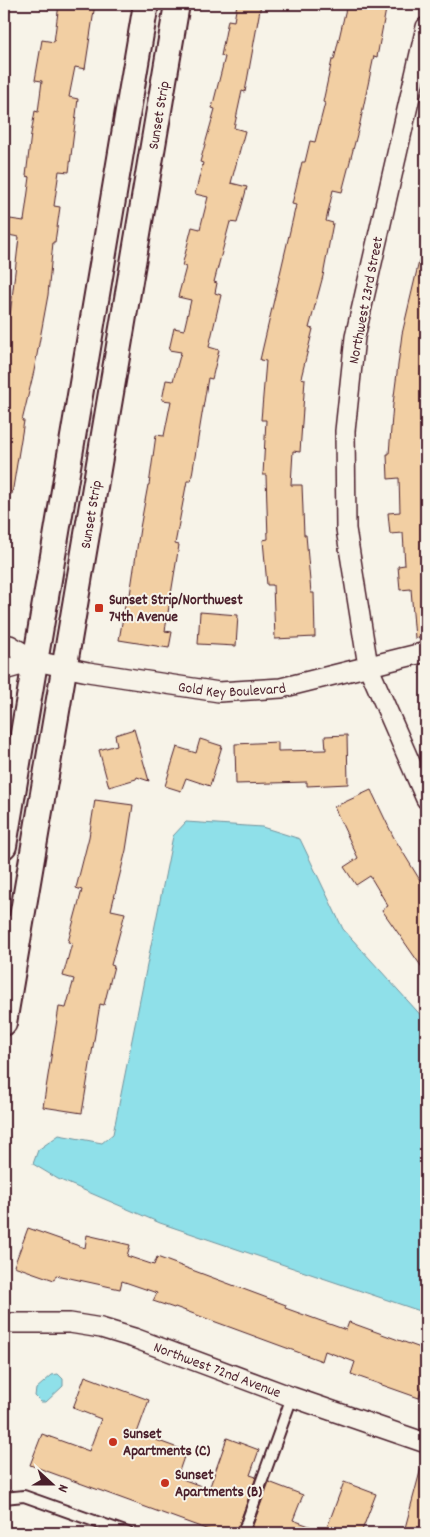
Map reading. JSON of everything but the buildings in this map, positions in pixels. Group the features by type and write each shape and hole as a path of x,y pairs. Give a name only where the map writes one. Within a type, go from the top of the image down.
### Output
{"street":[{"name":"Sunset Strip","path":"4,846 146,4"},
{"name":"Sunset Strip","path":"4,1023 11,927 64,667 177,4"},
{"name":"Northwest 23rd Street","path":"426,27 355,337 345,431 346,529 368,666 426,799"},
{"name":"Gold Key Boulevard","path":"4,644 10,645 36,661 219,692 281,688 426,652"},
{"name":"Gold Key Boulevard","path":"4,670 36,661"},
{"name":"Northwest 72nd Avenue","path":"4,1322 70,1323 101,1328 134,1338 292,1397 426,1443"}],"lane":[{"path":"243,1533 292,1397"},
{"path":"4,1498 24,1496 128,1533"}],"water":[{"path":"186,822 262,827 300,839 343,929 426,1021 426,1313 160,1223 58,1179 33,1164 38,1150 59,1135 102,1143 113,1134 173,836"},
{"path":"58,1374 63,1379 63,1386 46,1402 41,1402 35,1396 36,1389 52,1375"}],"place":[{"name":"Sunset Strip/Northwest 74th Avenue","path":"99,608"},
{"name":"Sunset Apartments (C)","path":"113,1442"},
{"name":"Sunset Apartments (B)","path":"165,1483"}]}
